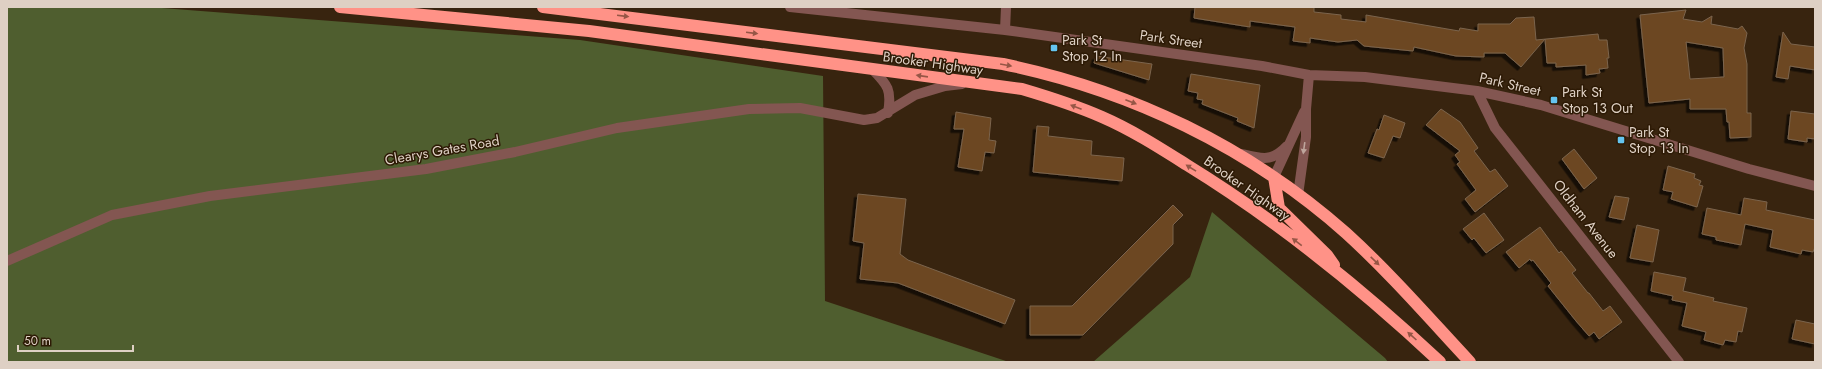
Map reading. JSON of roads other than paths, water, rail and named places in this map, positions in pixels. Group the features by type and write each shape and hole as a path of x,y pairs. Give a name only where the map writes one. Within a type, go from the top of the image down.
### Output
{"highway":[{"name":"Brooker Highway","path":"340,7 589,31 968,83 1022,89 1060,101 1103,117 1146,140 1230,192 1340,274 1440,362"},
{"name":"Brooker Highway","path":"543,7 1003,64 1032,70 1112,94 1164,115 1238,154 1274,177 1347,234 1387,272 1470,362"},
{"path":"1274,177 1279,208 1327,254 1340,274"}],"street":[{"name":"Park Street","path":"790,7 1005,30 1262,66 1309,76 1365,77 1477,90 1541,105 1748,169 1815,186"},
{"path":"1005,30 1006,7"},
{"path":"872,69 885,82 889,91 890,100 888,113"},
{"path":"1298,195 1306,137 1306,109 1309,76"},
{"name":"Clearys Gates Road","path":"7,261 112,215 210,196 426,169 515,152 617,128 749,109 800,108 864,120 877,118 888,113 915,95 945,86 968,83"},
{"name":"Oldham Avenue","path":"1477,90 1495,128 1679,362"},
{"path":"1274,177 1306,109"},
{"path":"1238,154 1258,159 1269,158 1283,150 1291,141"}],"place":[{"name":"Park St Stop 12 In","path":"1054,48"},
{"name":"Park St Stop 13 Out","path":"1554,100"},
{"name":"Park St Stop 13 In","path":"1621,140"}]}
